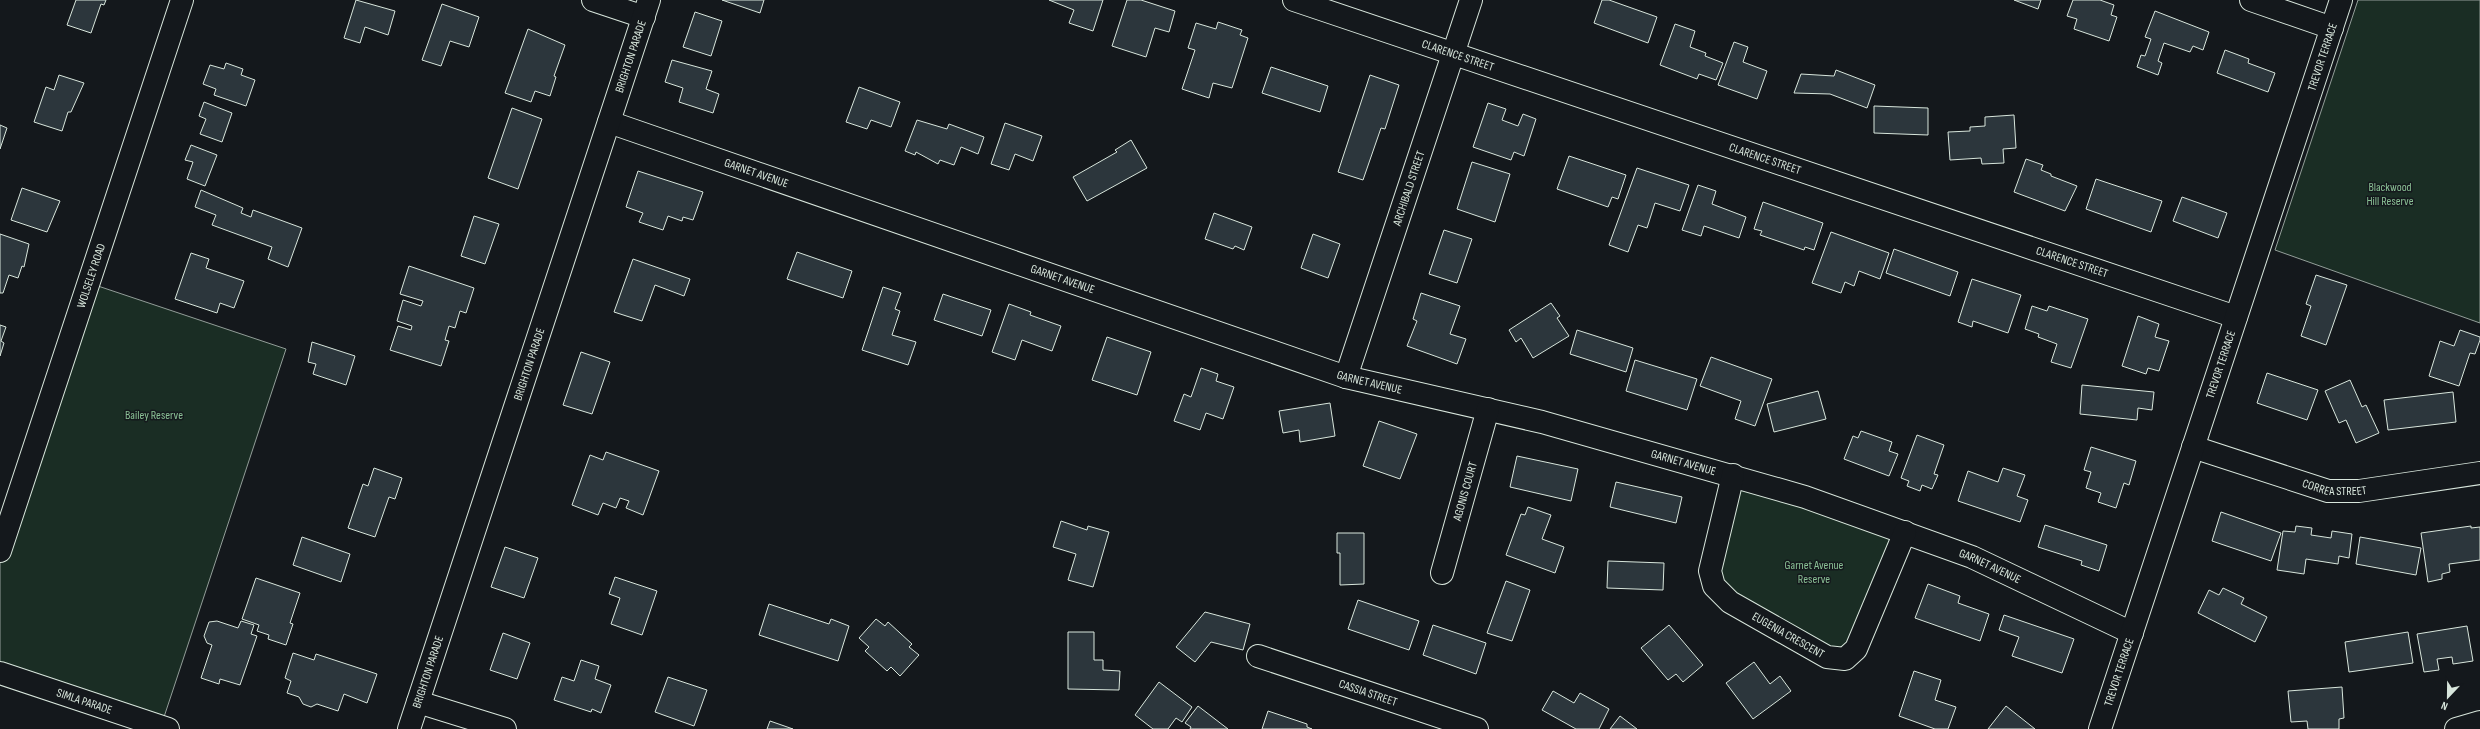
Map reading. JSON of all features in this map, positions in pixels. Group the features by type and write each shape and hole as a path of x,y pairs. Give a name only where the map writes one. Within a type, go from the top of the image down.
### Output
{"street":[{"name":"WOLSELEY ROAD","path":"0,551 182,0"},
{"path":"593,0 646,9"},
{"name":"CLARENCE STREET","path":"1294,0 2236,317"},
{"name":"ARCHIBALD STREET","path":"1346,377 1471,0"},
{"path":"2251,0 2332,28"},
{"name":"TREVOR TERRACE","path":"2100,729 2341,0"},
{"name":"BRIGHTON PARADE","path":"409,729 646,9"},
{"name":"GARNET AVENUE","path":"609,122 1346,377 1542,422 1733,475 1905,532 1972,557 2132,632"},
{"name":"AGONIS COURT","path":"1442,572 1488,409"},
{"name":"CORREA STREET","path":"2193,447 2328,491 2359,491 2480,474"},
{"name":"EUGENIA CRESCENT","path":"1733,475 1710,571 1714,586 1730,602 1827,657 1846,659 1856,649 1905,532"},
{"name":"CASSIA STREET","path":"1258,656 1477,729"},
{"name":"SIMLA PARADE","path":"0,674 168,729"},
{"path":"418,702 505,729"},
{"path":"2456,729 2480,722"}],"green space":[{"name":"Blackwood Hill Reserve","path":"2358,0 2480,0 2480,323 2275,250"},
{"name":"Bailey Reserve","path":"89,283 286,349 161,726 0,673 0,551"},
{"name":"Garnet Avenue Reserve","path":"1738,483 1898,536 1852,643 1829,651 1735,598 1715,568"}],"building":[{"path":"76,0 106,0 104,5 101,4 91,33 67,25"},
{"path":"356,0 395,11 388,35 365,27 360,43 344,38"},
{"path":"722,0 764,0 760,13"},
{"path":"1049,0 1103,0 1093,31 1069,23 1074,10"},
{"path":"1127,0 1141,0 1175,11 1169,32 1155,28 1146,57 1112,46"},
{"path":"1602,0 1609,0 1657,17 1648,43 1594,23"},
{"path":"2014,0 2041,0 2038,9"},
{"path":"2073,0 2100,0 2114,5 2111,15 2117,17 2109,41 2074,29 2077,19 2067,16"},
{"path":"442,4 479,17 469,47 450,41 441,66 422,60"},
{"path":"2155,11 2209,32 2203,50 2193,46 2190,52 2164,43 2158,61 2162,63 2158,75 2137,67 2141,55 2145,56 2151,39 2145,37"},
{"path":"695,12 722,21 711,56 683,47"},
{"path":"1218,22 1242,30 1240,35 1248,38 1232,88 1213,83 1209,98 1182,89 1195,50 1188,48 1196,23 1216,29"},
{"path":"1675,24 1695,31 1690,47 1706,53 1705,56 1723,63 1716,80 1699,74 1697,79 1660,65"},
{"path":"528,29 565,45 554,76 556,77 550,96 535,91 531,102 505,93"},
{"path":"1734,42 1748,47 1743,62 1767,71 1757,99 1718,85"},
{"path":"2225,50 2249,59 2248,63 2275,73 2268,92 2217,73"},
{"path":"672,60 712,71 706,89 719,94 713,113 679,102 683,88 665,82"},
{"path":"226,63 243,69 241,75 255,80 246,106 214,95 216,89 203,84 210,65 224,69"},
{"path":"1271,67 1328,86 1320,112 1262,93"},
{"path":"1836,70 1875,85 1867,108 1830,94 1794,93 1801,74 1834,76"},
{"path":"59,75 84,83 71,112 68,112 62,131 34,122 46,87 54,90"},
{"path":"1370,75 1399,85 1385,129 1381,128 1363,180 1338,172"},
{"path":"859,87 900,102 891,127 871,120 867,129 846,122"},
{"path":"204,102 232,113 222,142 200,134 206,119 199,116"},
{"path":"1488,103 1506,109 1502,120 1518,126 1523,114 1536,119 1524,156 1514,152 1511,160 1473,147"},
{"path":"1874,106 1928,108 1928,135 1874,133"},
{"path":"512,108 542,119 518,189 488,178"},
{"path":"2014,115 2016,148 2003,149 2004,163 1982,164 1981,158 1950,160 1948,132 1970,131 1970,127 1985,126 1985,117"},
{"path":"917,120 947,129 949,124 984,137 978,154 961,147 954,165 940,160 938,164 916,152 915,155 905,151"},
{"path":"1005,123 1042,136 1033,161 1015,154 1009,170 991,164"},
{"path":"0,125 7,128 0,149"},
{"path":"1131,140 1147,168 1087,201 1073,177 1117,152 1115,150"},
{"path":"191,145 217,155 205,186 187,179 193,162 185,160"},
{"path":"1569,156 1626,175 1618,199 1612,197 1608,207 1557,189"},
{"path":"2026,159 2043,165 2041,170 2051,174 2051,176 2077,186 2065,211 2014,192"},
{"path":"1472,162 1510,174 1495,222 1457,209"},
{"path":"1637,168 1689,185 1680,211 1655,203 1647,228 1638,225 1628,252 1609,245"},
{"path":"638,171 703,192 693,220 683,217 682,221 668,216 663,230 639,222 643,213 626,207"},
{"path":"2096,179 2162,201 2151,232 2086,209"},
{"path":"1698,185 1716,191 1712,204 1746,217 1739,238 1704,226 1701,236 1682,230"},
{"path":"22,188 60,201 47,232 11,220"},
{"path":"201,190 243,208 241,213 251,217 253,210 302,228 288,267 268,259 272,247 212,225 216,215 195,207"},
{"path":"2182,197 2227,213 2218,238 2173,221"},
{"path":"1763,202 1823,223 1814,250 1805,247 1804,250 1760,235 1762,231 1754,229"},
{"path":"1214,213 1252,227 1244,250 1235,246 1233,249 1205,239"},
{"path":"474,216 499,224 485,264 461,256"},
{"path":"1444,230 1472,239 1457,283 1429,274"},
{"path":"1831,232 1889,253 1880,279 1859,271 1854,286 1845,282 1841,293 1812,283"},
{"path":"0,234 29,244 24,267 22,266 18,278 9,275 3,293 0,293"},
{"path":"1313,234 1340,244 1328,278 1301,268"},
{"path":"1894,249 1958,272 1950,296 1886,273"},
{"path":"797,252 852,271 843,298 787,279"},
{"path":"191,253 209,259 206,268 244,281 234,308 220,303 217,313 175,299"},
{"path":"633,259 690,279 684,296 655,285 642,321 614,312"},
{"path":"409,266 474,288 466,313 460,311 455,328 449,326 445,340 449,341 441,366 390,350 398,326 411,330 412,326 397,321 403,300 421,306 423,301 400,294"},
{"path":"2316,275 2347,285 2326,345 2301,336 2311,306 2306,304"},
{"path":"1972,279 2021,295 2008,333 1973,321 1972,327 1958,322"},
{"path":"883,287 901,293 895,309 900,311 892,335 916,342 908,365 862,350"},
{"path":"1421,293 1460,306 1450,334 1466,339 1457,364 1407,346 1417,321 1413,319"},
{"path":"943,294 991,310 982,336 934,320"},
{"path":"1551,303 1560,316 1557,318 1569,336 1533,358 1521,338 1516,342 1509,330"},
{"path":"1009,304 1031,312 1030,315 1061,326 1052,351 1022,340 1015,360 992,352"},
{"path":"2032,306 2047,311 2049,306 2088,319 2071,368 2051,362 2057,344 2038,337 2039,334 2025,329"},
{"path":"2138,316 2159,324 2155,337 2169,341 2159,371 2148,368 2146,374 2122,366"},
{"path":"0,325 6,327 1,341 4,343 0,356"},
{"path":"1577,330 1633,348 1626,372 1570,354"},
{"path":"2460,330 2480,337 2480,340 2475,354 2470,353 2459,386 2429,376 2440,341 2454,346"},
{"path":"1107,337 1151,352 1137,395 1092,380"},
{"path":"312,342 355,356 346,385 313,374 316,364 308,362"},
{"path":"581,352 610,362 592,414 563,405"},
{"path":"1711,357 1772,379 1755,426 1735,419 1741,401 1700,386"},
{"path":"1635,360 1697,379 1687,410 1626,391"},
{"path":"1201,368 1218,374 1216,381 1234,387 1223,419 1206,413 1200,430 1174,421 1184,394 1191,397"},
{"path":"2267,373 2318,390 2307,420 2257,403"},
{"path":"2350,380 2362,407 2366,405 2379,433 2356,443 2346,420 2339,423 2325,391"},
{"path":"2082,385 2154,392 2152,410 2138,408 2137,420 2080,414"},
{"path":"1818,391 1826,419 1774,432 1767,404"},
{"path":"2453,392 2456,422 2388,430 2384,400"},
{"path":"1330,403 1335,436 1300,442 1299,430 1283,433 1279,411"},
{"path":"1379,421 1417,434 1400,479 1363,466"},
{"path":"1861,431 1892,442 1889,451 1898,454 1889,476 1844,459 1853,436 1858,438"},
{"path":"1917,435 1944,445 1934,474 1938,475 1932,489 1922,485 1920,491 1907,486 1909,481 1901,478"},
{"path":"2091,447 2136,461 2129,485 2124,483 2116,508 2098,502 2101,493 2086,488 2091,472 2084,470"},
{"path":"606,452 659,471 643,515 626,508 629,501 620,498 616,508 603,503 598,515 572,505 590,455 603,460"},
{"path":"1517,456 1578,469 1571,501 1510,487"},
{"path":"374,468 402,478 395,499 389,497 375,537 348,528 363,484 368,486"},
{"path":"2003,468 2025,475 2017,496 2028,500 2020,522 1958,501 1968,471 1998,482"},
{"path":"1616,482 1682,497 1676,523 1610,507"},
{"path":"1528,507 1551,515 1542,539 1564,547 1555,573 1506,555 1521,514 1525,515"},
{"path":"2221,512 2281,533 2271,561 2212,541"},
{"path":"1061,521 1087,530 1088,526 1109,532 1093,587 1068,580 1076,554 1053,547"},
{"path":"2045,525 2107,545 2099,571 2081,565 2082,561 2038,547"},
{"path":"2296,526 2312,528 2311,535 2331,538 2332,531 2352,534 2349,558 2339,556 2338,564 2306,559 2304,574 2277,570 2283,531 2295,532"},
{"path":"2471,526 2471,528 2480,527 2480,560 2449,564 2450,572 2442,574 2442,579 2428,582 2421,533"},
{"path":"1337,533 1364,533 1364,584 1340,585 1340,553 1337,553"},
{"path":"302,537 350,554 341,582 293,565"},
{"path":"2360,537 2421,548 2416,575 2356,564"},
{"path":"505,547 538,558 524,598 491,587"},
{"path":"1608,561 1664,563 1663,590 1607,588"},
{"path":"615,577 657,591 642,635 611,624 620,598 609,594"},
{"path":"256,578 300,593 290,623 293,624 286,645 268,639 269,635 257,631 259,625 242,619"},
{"path":"1506,581 1530,590 1512,641 1487,633"},
{"path":"1928,584 1960,596 1958,603 1989,614 1980,641 1915,618"},
{"path":"2223,588 2244,598 2241,604 2267,617 2255,642 2198,613 2209,590 2219,595"},
{"path":"1358,600 1419,621 1409,650 1348,629"},
{"path":"769,604 829,624 831,619 849,626 838,661 759,635"},
{"path":"1205,612 1250,624 1243,650 1211,642 1195,662 1176,647"},
{"path":"2004,615 2074,639 2062,673 2012,656 2019,637 1999,630"},
{"path":"876,619 885,626 888,622 912,644 909,647 919,655 900,676 891,667 887,671 865,651 869,647 859,638"},
{"path":"217,621 238,628 241,621 254,625 251,634 257,636 240,685 220,679 219,684 201,678 212,645 207,643 204,636 209,622"},
{"path":"1433,625 1486,643 1476,674 1423,655"},
{"path":"1669,625 1703,665 1683,682 1676,674 1668,680 1641,648"},
{"path":"2467,626 2473,661 2453,664 2452,657 2437,659 2439,670 2424,672 2417,634"},
{"path":"1068,632 1094,632 1094,660 1103,660 1103,670 1120,671 1119,690 1068,689"},
{"path":"2408,632 2413,663 2349,672 2345,642"},
{"path":"503,633 530,643 517,679 490,670"},
{"path":"293,653 314,660 316,654 377,674 367,703 344,694 338,711 317,704 311,707 303,704 299,697 287,693 291,681 285,678"},
{"path":"581,660 599,666 595,679 611,685 601,713 592,709 591,712 554,700 562,677 574,681"},
{"path":"1754,662 1770,684 1780,676 1791,691 1753,719 1726,683"},
{"path":"1914,671 1941,680 1935,700 1956,707 1948,729 1935,729 1899,716"},
{"path":"668,677 707,690 694,726 655,712"},
{"path":"1159,682 1192,707 1182,722 1176,718 1168,729 1153,729 1135,715"},
{"path":"2342,687 2344,718 2339,719 2339,729 2308,729 2307,721 2291,722 2288,691"},
{"path":"1553,691 1574,703 1580,693 1609,709 1599,729 1576,729 1542,710"},
{"path":"1198,706 1228,729 1190,729 1191,727 1185,723"},
{"path":"2006,706 2035,729 1988,729"},
{"path":"1268,711 1307,724 1307,727 1312,729 1262,729"},
{"path":"1620,716 1637,729 1610,729"},
{"path":"770,721 793,729 767,729"}]}
